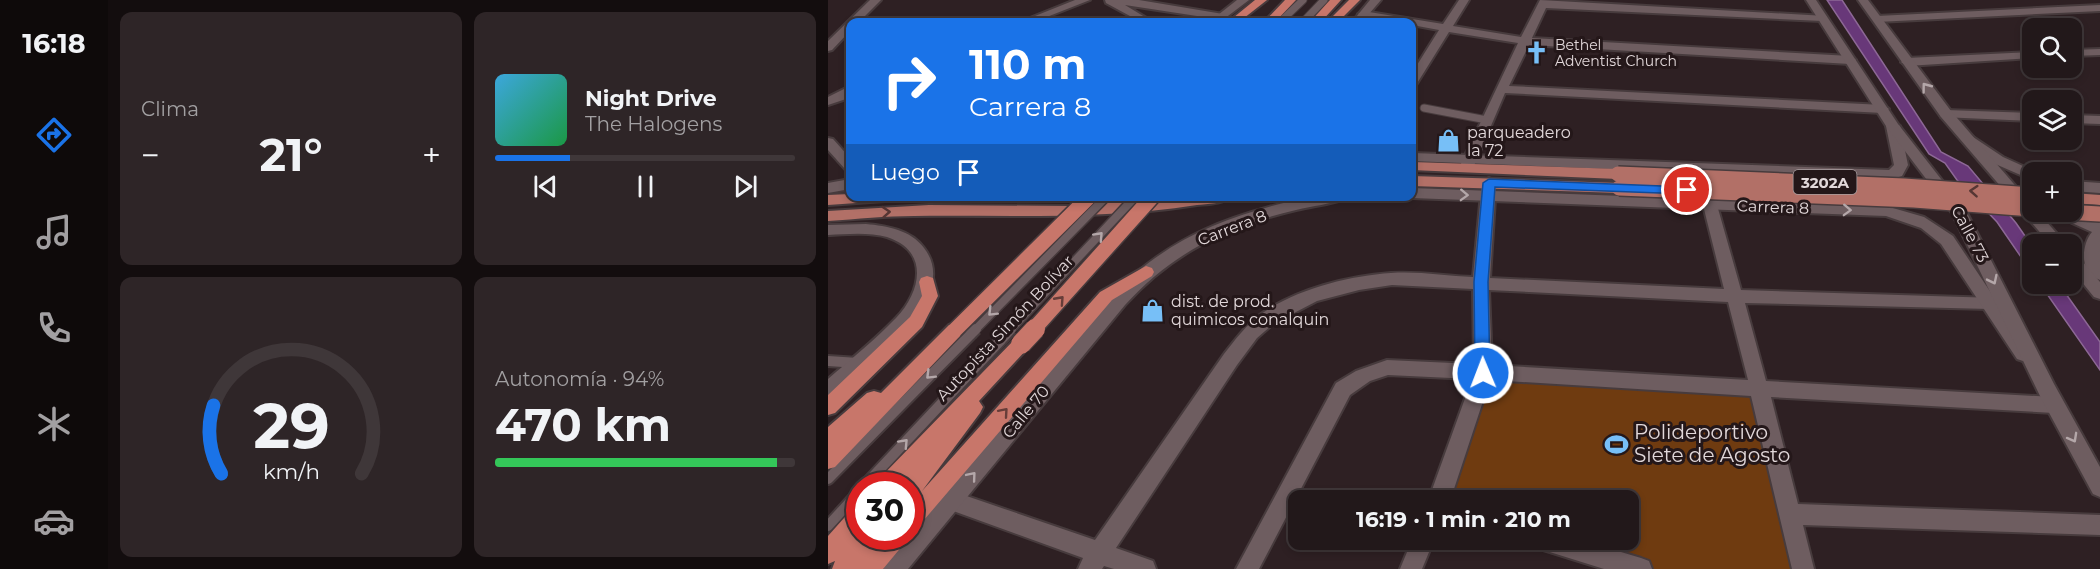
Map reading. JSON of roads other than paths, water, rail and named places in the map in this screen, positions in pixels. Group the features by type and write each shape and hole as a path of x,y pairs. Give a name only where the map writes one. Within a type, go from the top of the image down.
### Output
{"highway":[{"path":"1229,18 1263,0"},
{"path":"1257,18 1273,0"},
{"path":"1273,18 1292,0"},
{"path":"1319,18 1336,0"},
{"path":"1336,18 1355,0"},
{"path":"1349,18 1364,0"},
{"name":"Autopista Simón Bolívar","path":"828,460 963,332 1085,201"},
{"name":"Autopista Simón Bolívar","path":"899,472 1021,344 1149,201"},
{"path":"924,504 1106,296 1146,272"},
{"path":"828,407 916,322 930,296 927,282"},
{"path":"828,439 963,332"},
{"path":"924,472 1021,344"},
{"path":"828,553 846,532"},
{"path":"843,569 859,550"},
{"path":"868,569 885,550"}],"main road":[{"path":"1512,170 1529,161 1548,171"},
{"name":"Carrera 8","path":"1416,166 1467,163 1619,181 2022,208"},
{"name":"Carrera 8","path":"1416,181 1489,189 1619,181 1904,186 2022,194"},
{"path":"1541,185 1565,198"},
{"path":"828,200 846,199"},
{"path":"2082,199 2100,200"},
{"path":"828,216 1050,201"},
{"path":"918,211 1054,212 1198,201"},
{"path":"2082,213 2100,214"}],"street":[{"path":"858,18 876,0"},
{"path":"1037,18 1085,0"},
{"path":"1109,0 1132,2 1209,18"},
{"path":"1109,0 1141,18"},
{"path":"1226,18 1244,0"},
{"path":"1361,18 1376,0"},
{"path":"1416,75 1464,0"},
{"name":"Calle 73","path":"1811,0 1893,126 1959,212 2050,397 2100,487"},
{"path":"1863,0 1946,114 2049,234"},
{"path":"1467,163 1544,2 1822,18"},
{"path":"1877,20 2100,8"},
{"path":"1045,15 1050,18"},
{"path":"1416,25 1525,41 1850,60"},
{"path":"828,48 846,30"},
{"path":"2082,52 2100,52"},
{"path":"2087,52 2100,63"},
{"path":"1907,62 2022,56"},
{"path":"828,92 846,89"},
{"path":"1501,89 1882,109"},
{"path":"828,101 846,94"},
{"path":"1946,114 2022,117"},
{"path":"2082,119 2100,120"},
{"name":"Carrera 8","path":"1416,157 1467,163 1529,161 1870,176 1894,174 1900,170 1893,126"},
{"path":"1965,136 1998,160 2022,171"},
{"path":"828,142 846,162"},
{"path":"1870,176 1901,181 1915,189 1923,199 1917,211 1911,213 1886,211"},
{"path":"828,188 846,185"},
{"path":"2082,187 2100,188"},
{"path":"1443,490 1483,373 1481,282 1489,189"},
{"name":"Carrera 8","path":"1416,193 1489,189 1565,198 1886,211 1916,219 1942,235 1990,303 2050,397"},
{"name":"Carrera 8","path":"1162,260 1193,243 1247,219 1321,201"},
{"path":"1710,205 1759,388 1803,569"},
{"path":"2082,222 2100,231 2093,240 2090,250 2093,262 2100,274"},
{"path":"828,230 878,231 903,238 923,257 927,282 903,322 828,391"},
{"name":"Calle 70","path":"894,569 1119,300 1146,272 1162,260"},
{"path":"2082,271 2100,292"},
{"path":"1094,561 1179,432 1248,336 1267,319 1308,297 1346,285 1392,279 1735,296 1990,303"},
{"path":"1247,569 1343,389 1363,376 1387,367 1759,388 2050,397"},
{"path":"952,501 1094,561 1145,569"},
{"path":"1790,514 2100,525"},
{"path":"1411,569 1419,550"},
{"path":"1578,550 1641,569"}],"lane":[{"path":"1284,18 1303,0"},
{"path":"1307,18 1324,0"},
{"path":"1424,108 1487,120"},
{"path":"828,478 963,332 1102,201"},
{"path":"877,472 1131,201"},
{"path":"828,361 858,363"},
{"path":"828,526 846,506"}],"place":[{"name":"Bethel Adventist Church","path":"1537,53"},
{"name":"parqueadero la 72","path":"1449,141"},
{"name":"dist. de prod. quimicos conalquin","path":"1153,310"},
{"name":"Polideportivo Siete de Agosto","path":"1616,444"}]}
